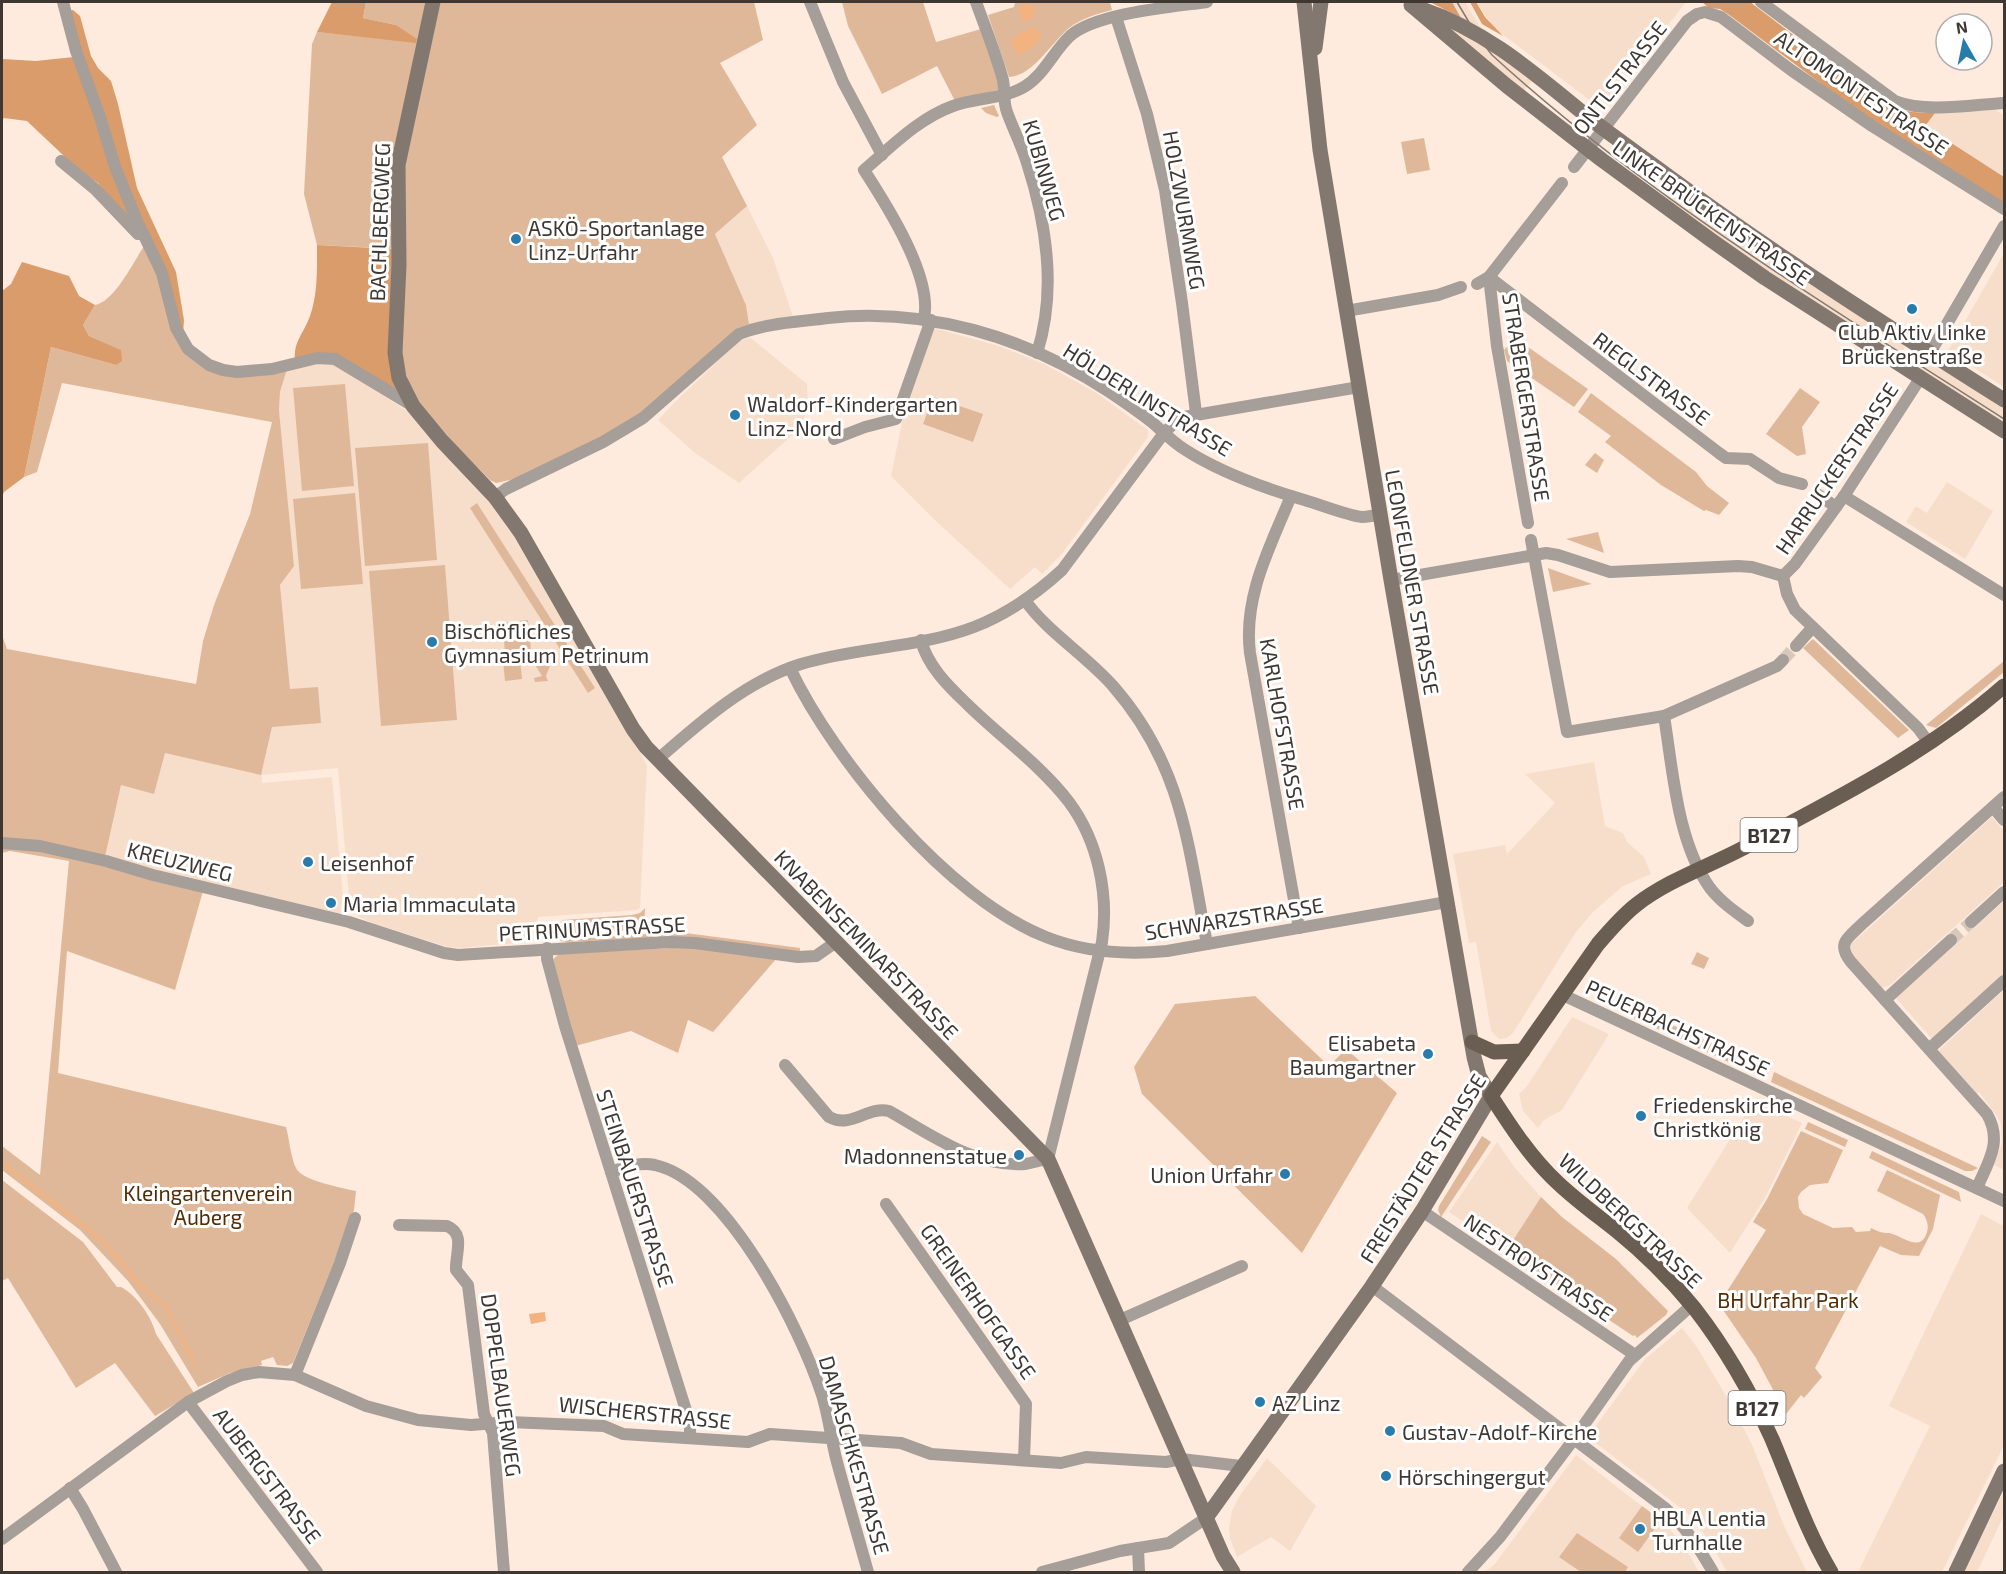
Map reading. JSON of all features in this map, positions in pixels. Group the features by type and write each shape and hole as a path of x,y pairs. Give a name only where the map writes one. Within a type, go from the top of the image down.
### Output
{"main road":[{"name":"BACHLBERGWEG","path":"432,2 398,165 399,265 395,353 399,378 413,406 442,441 495,497"},
{"name":"LEONFELDNER STRASSE","path":"1304,2 1320,150 1391,580 1472,1042 1479,1076 1491,1096"},
{"name":"LEONFELDNER STRASSE","path":"1312,69 1321,2"},
{"name":"LINKE BRÜCKENSTRASSE","path":"1406,3 1456,22 1495,44 1604,129 1781,256 2004,400"},
{"name":"LINKE BRÜCKENSTRASSE","path":"1406,3 1588,149 1756,272 2004,431"},
{"name":"KNABENSEMINARSTRASSE","path":"495,497 536,556 633,729 657,759 1048,1159 1206,1518 1233,1572"},
{"name":"FREISTÄDTER STRASSE","path":"1206,1518 1372,1286 1422,1211 1491,1096 1598,944 1629,911 1651,894 1772,834 1888,769 1966,718 2004,686"},
{"path":"1472,1042 1494,1052 1523,1051"},
{"name":"WILDBERGSTRASSE","path":"1491,1096 1528,1150 1557,1182 1637,1249 1692,1305 1723,1347 1758,1411 1816,1545 1831,1572"},
{"path":"1956,1572 2004,1471"}],"street":[{"path":"63,2 76,51 115,167 162,273 176,328 188,349 209,365 223,370 253,372 317,358 335,359 413,406"},
{"path":"810,2 843,82 882,155"},
{"name":"KUBINWEG","path":"976,2 1003,82 1006,110 1027,162 1045,246 1048,294 1046,315 1037,353"},
{"path":"834,440 865,427 896,419 927,319 920,281 906,241 864,170 939,112 967,101 1004,94 1023,87 1032,81 1070,36 1082,28 1116,17 1207,2"},
{"path":"1761,2 1894,101 1921,107 2004,103"},
{"name":"ALTOMONTESTRASSE","path":"1697,14 1711,13 1721,17 1791,70 1872,126 2004,209"},
{"name":"ONTLSTRASSE","path":"1574,167 1687,21 1697,14"},
{"name":"HOLZWURMWEG","path":"1116,17 1147,114 1165,190 1181,292 1196,413"},
{"path":"61,161 95,189 138,234 143,233"},
{"path":"1477,284 1488,277 1562,183"},
{"path":"1930,353 2004,226"},
{"name":"RIEGLSTRASSE","path":"1488,277 1725,458 1750,459 1779,478 1802,484"},
{"name":"STRABERGERSTRASSE","path":"1488,277 1497,346 1527,523"},
{"path":"1346,310 1438,295 1461,287"},
{"name":"HÖLDERLINSTRASSE","path":"495,497 506,489 624,430 663,402 734,338 748,330 854,316 885,315 927,319 971,329 1037,353 1107,391 1182,448 1213,466 1291,496 1362,517 1380,515"},
{"name":"HARRUCKERSTRASSE","path":"1391,580 1546,553 1610,572 1738,566 1752,567 1783,576 1795,564 1844,496 1921,377"},
{"path":"657,759 724,706 751,688 790,668 975,626 1008,611 1025,600 1045,586 1075,554 1164,433 1184,417 1196,413 1359,387"},
{"path":"1817,494 1836,507"},
{"name":"KARLHOFSTRASSE","path":"1291,496 1257,580 1248,626 1250,653 1299,928"},
{"path":"1844,496 2004,596"},
{"path":"1530,540 1568,732 1664,716 1777,666 1783,660"},
{"path":"1783,576 1791,603 1812,628 1918,728 1929,743"},
{"path":"1025,600 1033,611 1085,657 1113,687 1132,709 1154,744 1173,785 1180,808 1207,944"},
{"path":"1796,646 1812,628"},
{"path":"785,1065 829,1117 836,1121 845,1122 882,1110 889,1111 959,1150 980,1158 1003,1163 1025,1164 1048,1159 1100,951 1103,933 1102,885 1098,862 1083,825 1070,803 1056,787 951,690 929,660 921,640"},
{"name":"SCHWARZSTRASSE","path":"790,668 810,706 861,778 912,838 952,875 1001,914 1048,938 1100,951 1142,953 1447,903"},
{"path":"1664,716 1679,804 1691,855 1720,899 1748,921"},
{"path":"1977,1188 1993,1150 1994,1132 1987,1114 1844,954 1843,948 1846,939 2004,797"},
{"path":"1993,807 2004,820"},
{"name":"KREUZWEG","path":"2,843 40,846 349,922"},
{"path":"1971,922 2004,892"},
{"name":"PETRINUMSTRASSE","path":"349,922 444,953 458,955 670,942 695,943 798,957 816,956 836,942"},
{"path":"1885,1000 1951,940"},
{"name":"STEINBAUERSTRASSE","path":"547,948 547,959 565,1026 690,1423 690,1438"},
{"path":"1929,1049 2004,981"},
{"name":"PEUERBACHSTRASSE","path":"1563,995 2004,1201"},
{"name":"DAMASCHKESTRASSE","path":"611,1172 642,1164 667,1169 695,1186 715,1205 756,1260 795,1325 822,1395 837,1460 868,1572"},
{"name":"GREINERHOFGASSE","path":"886,1204 1026,1404 1024,1460"},
{"name":"NESTROYSTRASSE","path":"1422,1211 1635,1354"},
{"path":"295,1375 340,1263 355,1218"},
{"name":"DOPPELBAUERWEG","path":"399,1225 447,1226 454,1229 458,1235 456,1270 468,1285 484,1414 493,1433 504,1572"},
{"path":"1120,1320 1242,1266"},
{"path":"1372,1286 1665,1508 1681,1523 1713,1572"},
{"path":"1468,1572 1500,1538 1635,1354 1692,1305"},
{"name":"WISCHERSTRASSE","path":"2,1539 188,1402 242,1375 271,1372 295,1375 366,1406 394,1415 446,1424 549,1422 604,1426 623,1434 748,1442 770,1434 901,1443 926,1454 1061,1463 1086,1457 1166,1462 1181,1459"},
{"name":"AUBERGSTRASSE","path":"188,1402 317,1572"},
{"path":"1181,1459 1241,1466"},
{"path":"70,1488 116,1572"},
{"path":"1042,1572 1083,1560 1169,1543 1206,1518"},
{"path":"1138,1548 1139,1572"}],"shaded area":[{"path":"332,2 366,2 363,18 396,25 417,39 416,43 317,32"},
{"path":"1430,2 1452,2 1461,18"},
{"path":"1452,2 1465,2 1481,28 1461,18"},
{"path":"1470,2 1476,2 1485,17 1503,36 1482,24"},
{"path":"1476,2 1686,2 1612,98 1599,107 1494,28"},
{"path":"1702,2 1750,2 1869,95 1904,110 1935,113 1925,126 2004,177 2004,204 1855,109 1728,14 1720,9 1709,8"},
{"path":"1027,4 1035,12 1027,20 1019,12"},
{"path":"73,10 80,16 91,56 98,68 111,81 137,188 176,272 184,320 183,335 127,192 68,11"},
{"path":"1439,21 1489,46 1534,79 1523,92"},
{"path":"1034,27 1042,35 1033,46 1019,56 1010,39"},
{"path":"74,57 136,226 113,203 98,183 81,172 27,121 4,118 2,121 2,59 36,61"},
{"path":"1996,110 2004,116 2004,177 1924,126 1935,113"},
{"path":"1674,188 1904,342 1905,347 1899,357 1809,300 1665,201"},
{"path":"747,206 773,258 794,319 749,324 746,305 715,234"},
{"path":"317,245 395,249 398,391 354,366 295,360 297,343 310,316 314,299"},
{"path":"2004,253 2004,387 1948,351"},
{"path":"22,262 69,276 79,296 95,305 83,325 89,336 121,350 122,361 116,365 51,347 24,477 4,492 2,497 2,291 11,284"},
{"path":"934,328 999,346 1044,364 1095,392 1148,430 1148,437 1061,555 1042,574 1035,567 1010,589 891,476 903,418"},
{"name":"Waldorf-Kindergarten Linz-Nord","path":"751,338 807,384 808,409 801,427 739,483 695,453 658,420 740,340"},
{"path":"1912,347 2004,406 2004,425 1904,359"},
{"name":"Bischöfliches Gymnasium Petrinum","path":"331,361 410,413 509,523 639,750 647,766 640,908 637,910 538,917 530,942 459,948 448,947 372,923 350,910 338,768 262,775 262,783 332,777 344,908 339,914 105,857 121,784 165,753 261,774 272,727 290,689 280,585 294,566 279,410 280,392 287,369"},
{"path":"1947,482 1993,511 1965,559 1906,522 1916,506 1927,513"},
{"path":"1594,762 1605,826 1623,833 1627,842 1644,857 1651,874 1623,886 1593,912 1576,932 1513,1033 1507,1038 1499,1039 1491,1031 1476,942 1469,943 1453,854 1505,845 1507,854 1555,803 1525,774"},
{"path":"1992,817 2004,831 2004,882 1890,985 1882,988 1853,959 1849,946"},
{"path":"2004,901 2004,974 1932,1039 1896,998"},
{"path":"2004,990 2004,1170 1994,1165 2002,1143 2001,1124 1997,1116 1979,1092 1977,1094 1938,1051"},
{"path":"1572,1017 1609,1034 1562,1110 1544,1120 1538,1128 1523,1111 1519,1094 1527,1086"},
{"path":"1754,1101 1802,1123 1765,1198 1730,1253 1687,1208"},
{"path":"1497,1142 1515,1168 1541,1197 1506,1251 1449,1212"},
{"path":"1981,1214 2004,1226 2004,1445 1942,1572 1858,1572 1930,1426 1889,1406"},
{"path":"545,1312 546,1321 531,1324 529,1314"},
{"path":"1682,1328 1697,1347 1735,1411 1753,1447 1785,1528 1807,1572 1727,1572 1712,1545 1691,1516 1592,1440 1592,1431 1645,1359"},
{"path":"1576,1455 1661,1521 1682,1542 1699,1572 1484,1572 1494,1565"},
{"path":"1267,1458 1316,1506 1290,1551 1271,1537 1237,1557 1230,1538 1232,1510"},
{"path":"2004,1491 2004,1515 1977,1572 1964,1572"}],"green space":[{"name":"ASKÖ-Sportanlage Linz-Urfahr","path":"366,2 754,2 763,40 720,63 757,125 722,157 747,206 715,234 746,305 749,324 738,328 646,410 611,432 515,479 496,483 490,480 460,450 411,390 401,353 405,249 317,245 304,194 312,44 317,32 416,42 396,25 363,18"},
{"path":"842,2 923,2 936,42 981,29 999,80 998,90 955,101 937,66 882,94 848,26"},
{"path":"1015,2 1110,2 1112,10 1090,17 1069,28 1034,65 1018,75 1009,77 988,15 1014,7"},
{"path":"994,105 999,116 997,117 986,113 981,108"},
{"path":"1424,138 1430,170 1407,174 1401,142"},
{"path":"144,246 152,257 174,331 208,368 287,369 280,392 279,410 294,566 280,585 290,689 318,687 321,723 272,727 261,775 165,753 154,794 121,785 105,857 2,840 2,635 7,649 196,684 203,641 214,605 250,514 272,422 62,383 37,472 24,477 51,347 116,365 120,350 89,336 83,325 95,305 109,297 116,289"},
{"path":"1515,338 1588,389 1574,407 1507,361 1504,350"},
{"path":"345,384 354,486 302,491 293,388"},
{"path":"1800,388 1820,402 1802,427 1806,454 1797,456 1766,434"},
{"path":"1591,393 1696,472 1707,486 1729,503 1719,515 1704,511 1661,485 1605,442 1611,436 1578,412"},
{"path":"933,397 983,414 973,442 923,424"},
{"path":"428,443 437,560 365,566 355,448"},
{"path":"1595,453 1604,460 1597,473 1585,465"},
{"path":"355,493 363,584 301,589 293,499"},
{"path":"477,503 595,688 588,693 470,508"},
{"path":"1598,532 1604,553 1566,539"},
{"path":"445,565 457,720 381,726 369,571"},
{"path":"1548,568 1592,584 1553,592"},
{"path":"528,620 529,633 503,635 502,623"},
{"path":"530,638 531,651 505,653 504,641"},
{"path":"1813,639 1909,730 1898,738 1803,648"},
{"path":"543,656 553,658 546,676 548,681 535,682 534,678 542,676 532,660"},
{"path":"520,659 522,679 505,681 503,661"},
{"path":"2004,661 2004,672 1936,728 1926,725"},
{"name":"Kleingartenverein Auberg","path":"2,847 40,850 203,891 175,990 67,951 58,1073 286,1127 293,1159 300,1173 323,1183 356,1191 354,1210 348,1228 293,1363 287,1366 277,1365 273,1357 261,1361 262,1365 230,1373 198,1387 160,1324 128,1281 80,1230 2,1170 2,1146 40,1175 69,861 10,851 2,853"},
{"path":"645,908 644,929 555,936 550,934 551,929 563,920 632,915 640,913"},
{"path":"678,932 800,948 800,952 677,937 566,942 558,940"},
{"path":"689,947 776,959 713,1032 688,1020 678,1053 631,1031 575,1046 553,959 559,954"},
{"path":"1697,952 1709,958 1704,969 1691,964"},
{"name":"Union Urfahr","path":"1255,996 1329,1066 1346,1049 1397,1093 1302,1253 1142,1094 1134,1067 1175,1004"},
{"path":"1622,1002 1692,1034 1690,1041 1687,1042 1620,1012"},
{"path":"1698,1037 1769,1070 1766,1077 1763,1078 1694,1046"},
{"path":"1774,1072 1978,1168 1965,1171 1771,1082"},
{"path":"1808,1122 1848,1140 1845,1147 1805,1129"},
{"name":"BH Urfahr Park","path":"1801,1131 1843,1150 1828,1183 1810,1185 1798,1197 1799,1208 1803,1214 1833,1228 1852,1227 1856,1232 1870,1231 1871,1228 1916,1243 1924,1238 1928,1227 1923,1214 1877,1191 1887,1170 1940,1195 1933,1229 1919,1256 1901,1255 1880,1246 1815,1368 1822,1377 1804,1398 1801,1395 1786,1414 1756,1358 1719,1304 1766,1230 1753,1222"},
{"path":"1482,1136 1491,1142 1441,1217 1439,1206"},
{"path":"1872,1151 1959,1192 1961,1202 1869,1158"},
{"path":"2,1180 83,1242 117,1287 127,1291 138,1301 194,1393 155,1416 115,1363 76,1388 8,1278 2,1281"},
{"path":"1541,1197 1562,1217 1616,1259 1668,1311 1666,1315 1637,1338 1506,1251"},
{"name":"HBLA Lentia Turnhalle","path":"1642,1506 1661,1520 1638,1552 1619,1538"},
{"path":"1577,1533 1628,1567 1625,1572 1581,1572 1559,1557"}],"waterway":[{"path":"2,1163 101,1239 142,1287 164,1305 196,1365"}],"tunnel":[{"path":"1783,660 1796,646"},
{"path":"1951,940 1971,922"}],"tram line":[{"path":"1457,2 1492,55 1551,107 1613,156 1740,248 2004,419"}],"place":[{"name":"ASKÖ-Sportanlage Linz-Urfahr","path":"516,239"},
{"name":"Club Aktiv Linke Brückenstraße","path":"1912,309"},
{"name":"Waldorf-Kindergarten Linz-Nord","path":"735,415"},
{"name":"Bischöfliches Gymnasium Petrinum","path":"432,642"},
{"name":"Leisenhof","path":"308,862"},
{"name":"Maria Immaculata","path":"331,903"},
{"name":"Elisabeta Baumgartner","path":"1428,1054"},
{"name":"Friedenskirche Christkönig","path":"1641,1116"},
{"name":"Madonnenstatue","path":"1019,1155"},
{"name":"Union Urfahr","path":"1285,1174"},
{"name":"AZ Linz","path":"1260,1402"},
{"name":"Gustav-Adolf-Kirche","path":"1390,1431"},
{"name":"Hörschingergut","path":"1386,1476"},
{"name":"HBLA Lentia Turnhalle","path":"1640,1529"}]}
